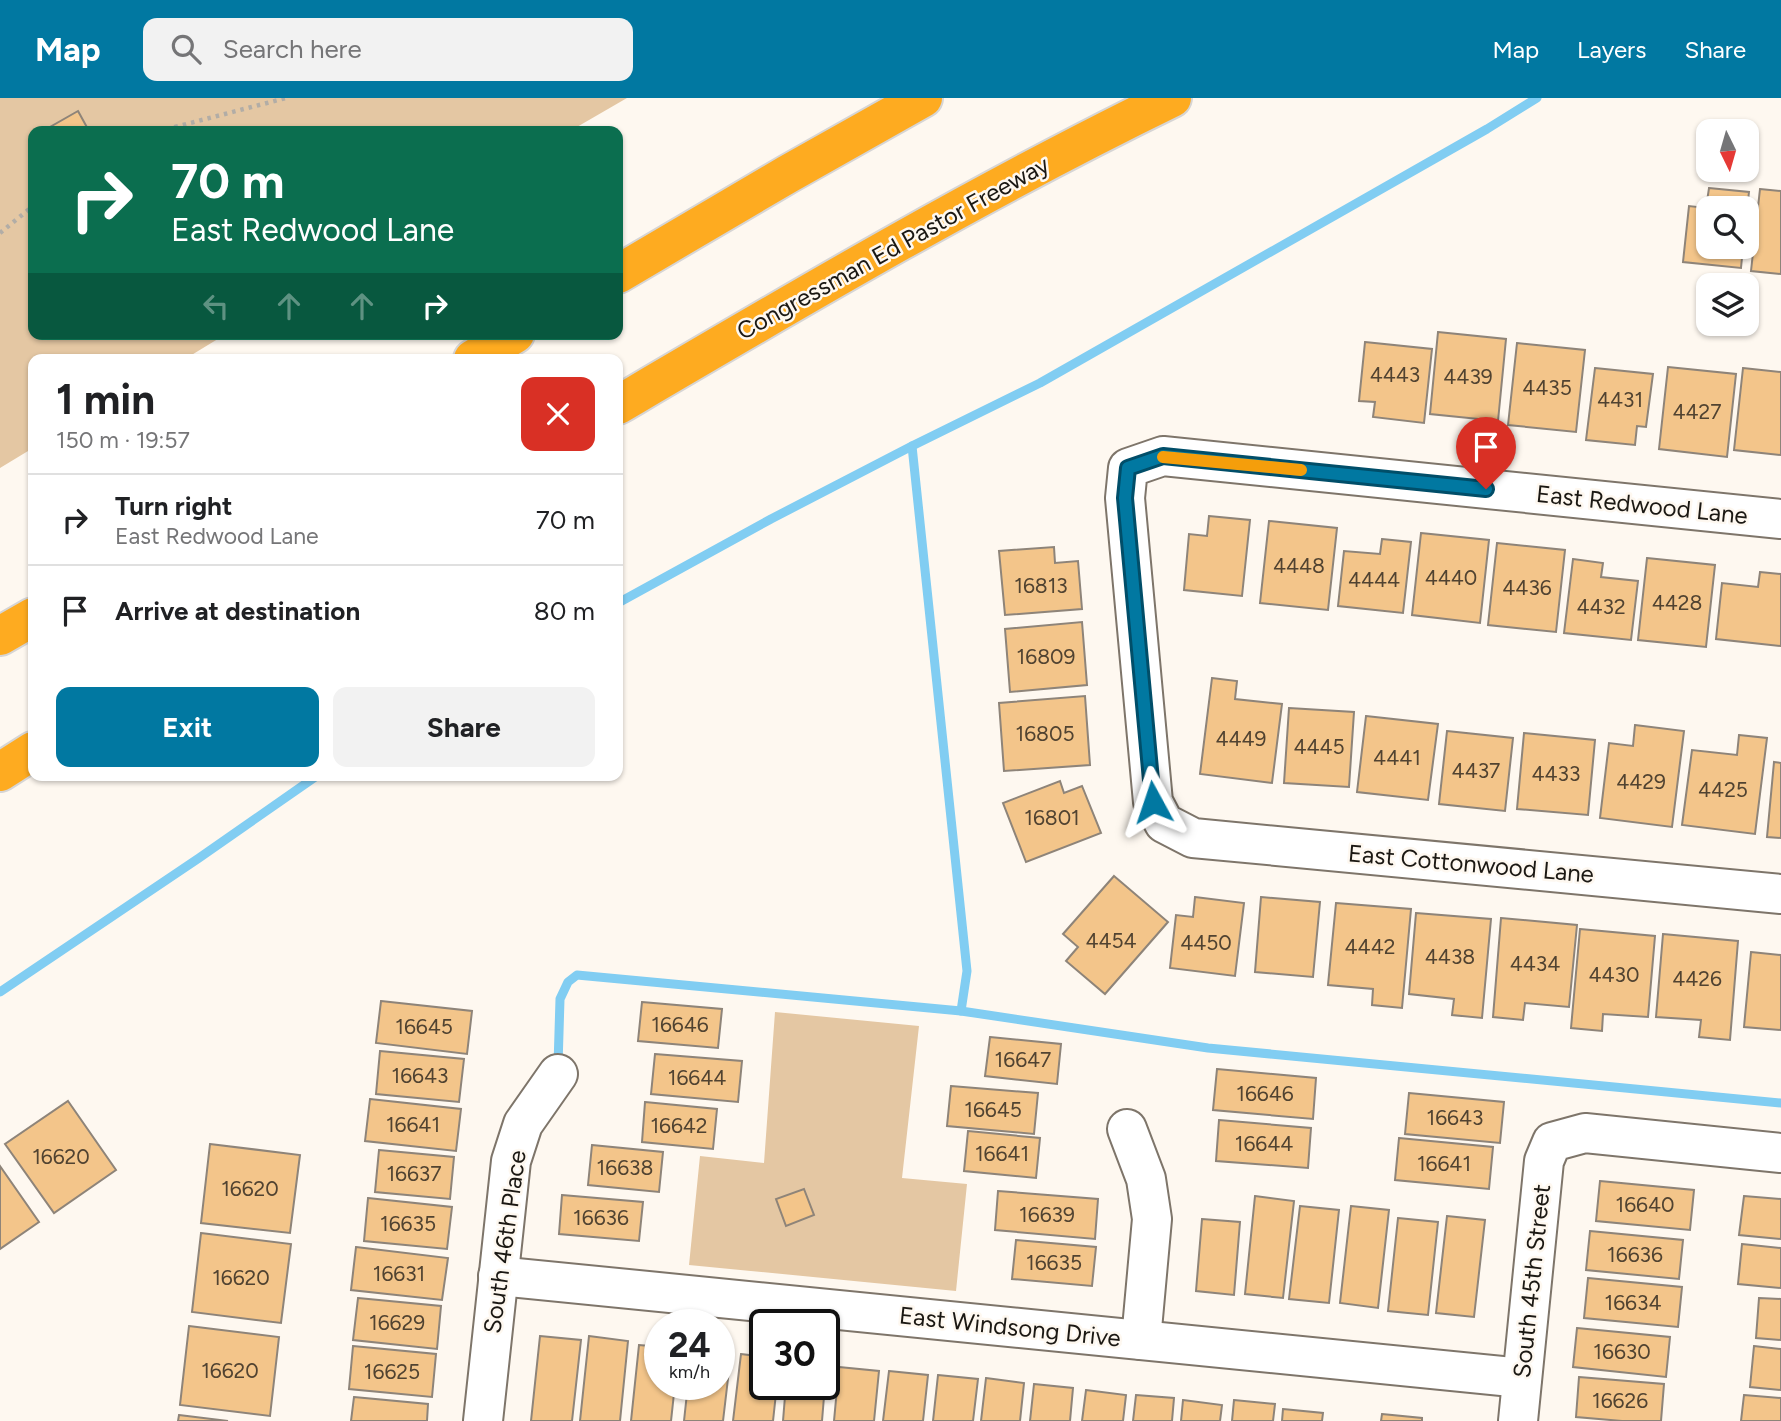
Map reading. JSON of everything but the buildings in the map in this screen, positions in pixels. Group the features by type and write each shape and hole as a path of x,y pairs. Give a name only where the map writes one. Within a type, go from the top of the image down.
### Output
{"highway":[{"path":"623,271 923,98"},
{"name":"Congressman Ed Pastor Freeway","path":"623,402 950,212 1172,98"},
{"path":"481,354 505,340"},
{"path":"0,636 28,620"},
{"path":"0,770 28,753"}],"street":[{"name":"East Redwood Lane","path":"1164,823 1153,802 1125,498 1128,468 1163,456 1781,519"},
{"name":"East Cottonwood Lane","path":"1164,823 1193,838 1781,894"},
{"name":"South 46th Place","path":"483,1421 511,1161 523,1124 558,1074"},
{"path":"1127,1129 1146,1179 1152,1219 1141,1340"},
{"name":"South 45th Street","path":"1518,1421 1544,1161 1552,1142 1585,1133 1781,1153"},
{"name":"East Windsong Drive","path":"498,1276 1522,1378"}],"path":[{"path":"179,126 286,98"},
{"path":"0,233 28,210"}],"shaded area":[{"path":"0,98 627,98 579,126 28,126 28,340 216,340 193,354 28,354 28,451 0,468"},
{"path":"775,1012 919,1026 902,1178 967,1184 956,1291 689,1265 700,1156 764,1163"}],"waterway":[{"path":"623,600 771,519 1040,383 1537,98"},
{"path":"912,446 967,971 961,1011"},
{"path":"0,992 309,781"},
{"path":"558,1066 560,999 568,982 577,975 961,1011 1208,1048 1781,1103"}],"slow traffic":[{"path":"1163,457 1301,470"}],"route":[{"path":"1153,802 1125,498 1128,468 1163,456 1486,489"}]}
